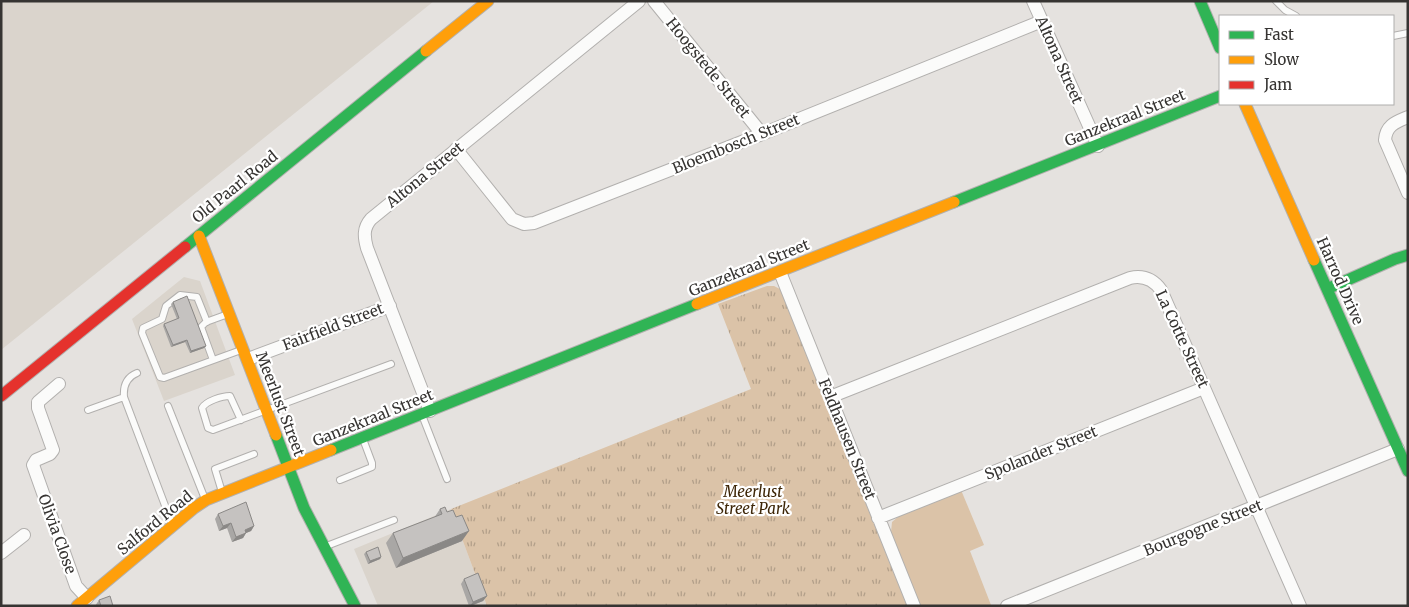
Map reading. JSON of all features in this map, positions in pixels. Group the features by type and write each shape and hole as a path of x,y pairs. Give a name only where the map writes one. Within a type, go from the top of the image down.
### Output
{"street":[{"name":"Old Paarl Road","path":"1,396 488,1"},
{"name":"Altona Street","path":"426,413 366,242 364,232 366,225 456,149 639,1"},
{"name":"Hoogstede Street","path":"654,1 762,134"},
{"name":"Altona Street","path":"1033,1 1098,146"},
{"path":"1200,1 1219,46"},
{"name":"Bloembosch Street","path":"456,149 508,214 518,222 529,224 762,134 1042,21"},
{"name":"Ganzekraal Street","path":"288,467 1219,96"},
{"name":"Harrod Drive","path":"1245,105 1408,471"},
{"path":"1408,117 1392,125 1387,131 1385,140 1408,193"},
{"name":"Meerlust Street","path":"199,236 309,518 355,606"},
{"path":"1327,289 1408,255"},
{"name":"Feldhausen Street","path":"780,272 914,606"},
{"name":"La Cotte Street","path":"830,397 1130,278 1138,277 1152,280 1161,290 1300,606"},
{"name":"Fairfield Street","path":"246,354 390,306"},
{"name":"Olivia Close","path":"60,384 38,402 38,408 53,450 50,454 36,460 33,467 82,602"},
{"name":"Spolander Street","path":"878,518 1204,388"},
{"name":"Bourgogne Street","path":"1007,606 1398,449"},
{"name":"Salford Road","path":"82,602 206,500 288,467"},
{"path":"1,553 24,535"}],"lane":[{"path":"1276,1 1285,10 1294,15"},
{"path":"1394,36 1408,33"},
{"path":"207,322 198,298 180,295 166,306 163,318 144,327 142,333 161,377 164,378 213,360 246,354"},
{"path":"213,360 201,328 203,324 230,313"},
{"path":"241,420 230,396 204,404 202,408 208,428 211,430 241,420 391,364"},
{"path":"137,372 127,380 124,396 173,526"},
{"path":"88,410 124,396"},
{"path":"168,406 200,490 206,500"},
{"path":"426,413 447,479"},
{"path":"340,480 372,467 363,438"},
{"path":"222,494 214,472 215,470 254,454"},
{"path":"323,548 394,520"}],"shaded area":[{"path":"1,1 434,1 1,350"},
{"path":"184,277 200,281 235,375 164,401 132,319"},
{"path":"451,509 487,606 378,606 354,549"}],"green space":[{"name":"Meerlust Street Park","path":"767,286 774,286 780,289 907,606 487,606 451,509 751,389 718,304"},
{"path":"961,490 984,545 970,551 991,605 920,606 891,532 892,522 899,516"}],"building":[{"path":"187,296 206,346 191,351 187,340 173,345 164,324 179,318 173,302"},
{"path":"246,502 254,526 245,530 246,533 236,537 231,523 223,526 218,514"},
{"path":"445,507 447,512 453,510 456,517 462,515 469,531 403,558 393,533 442,514 440,509"},
{"path":"378,547 381,557 370,561 366,552"},
{"path":"478,573 487,596 473,602 464,579"},
{"path":"110,596 113,606 101,606 99,600"}],"traffic: fast":[{"path":"1200,1 1219,46"},
{"path":"185,247 426,51"},
{"path":"954,202 1219,96"},
{"path":"1327,289 1408,255"},
{"path":"1314,260 1408,471"},
{"path":"331,450 697,304"},
{"path":"276,435 304,508 355,606"}],"traffic: slow":[{"path":"426,51 488,1"},
{"path":"1245,105 1314,260"},
{"path":"697,304 954,202"},
{"path":"199,236 276,435"},
{"path":"77,606 206,500 331,450"}],"traffic: jam":[{"path":"1,396 185,247"}]}
